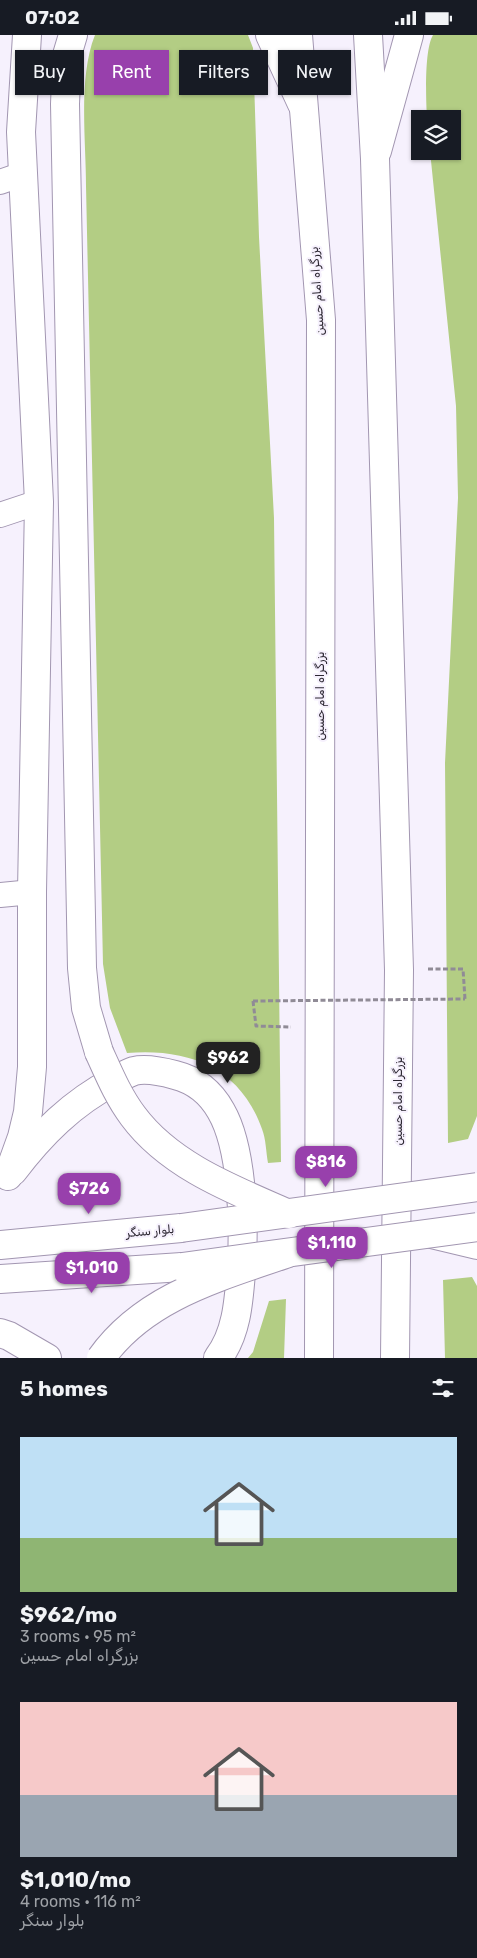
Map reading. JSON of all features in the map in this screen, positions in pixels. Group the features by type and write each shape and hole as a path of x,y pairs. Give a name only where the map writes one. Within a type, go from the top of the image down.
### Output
{"main road":[{"path":"4,1181 22,1137 30,1091 39,502 12,178 21,132 27,35"},
{"path":"73,35 67,55 65,104 82,967 86,1008 98,1052 117,1092 144,1129 192,1168 289,1214"},
{"path":"270,35 303,105"},
{"name":"بزرگراه امام حسین","path":"298,35 321,320 319,1358"},
{"name":"بزرگراه امام حسین","path":"368,35 375,159 399,969 396,1358"},
{"path":"375,159 409,35"},
{"path":"4,1181 37,1139 62,1115 90,1093 134,1071 163,1071 188,1078 208,1093 222,1112 233,1139 238,1161 243,1243 238,1308 226,1348 218,1358"},
{"path":"428,1195 477,1180"},
{"path":"428,1195 477,1187"},
{"name":"بلوار سنگر","path":"0,1245 181,1229 428,1195"},
{"path":"0,1279 182,1267 477,1227"},
{"path":"430,1234 477,1245"},
{"path":"101,1358 124,1330 168,1299 214,1279 288,1253"},
{"path":"0,1333 48,1358"}],"street":[{"path":"0,515 39,502"},
{"path":"0,895 32,892"}],"path":[{"path":"320,1028 256,1026 253,1001 465,999 463,969 399,969"}],"green space":[{"path":"95,35 248,35 253,48 253,50 179,50 179,95 254,95 259,237 274,518 281,1162 268,1163 263,1133 252,1108 240,1090 226,1076 209,1066 171,1054 127,1053 110,1008 103,964 84,129 86,70"},
{"path":"433,35 477,35 477,1116 468,1139 448,1143 445,763 458,498 456,406 431,160 461,160 461,110 427,110 427,63"},
{"path":"472,1277 477,1286 477,1358 445,1358 443,1280"},
{"path":"286,1299 284,1358 248,1358 253,1352 269,1301"}]}
